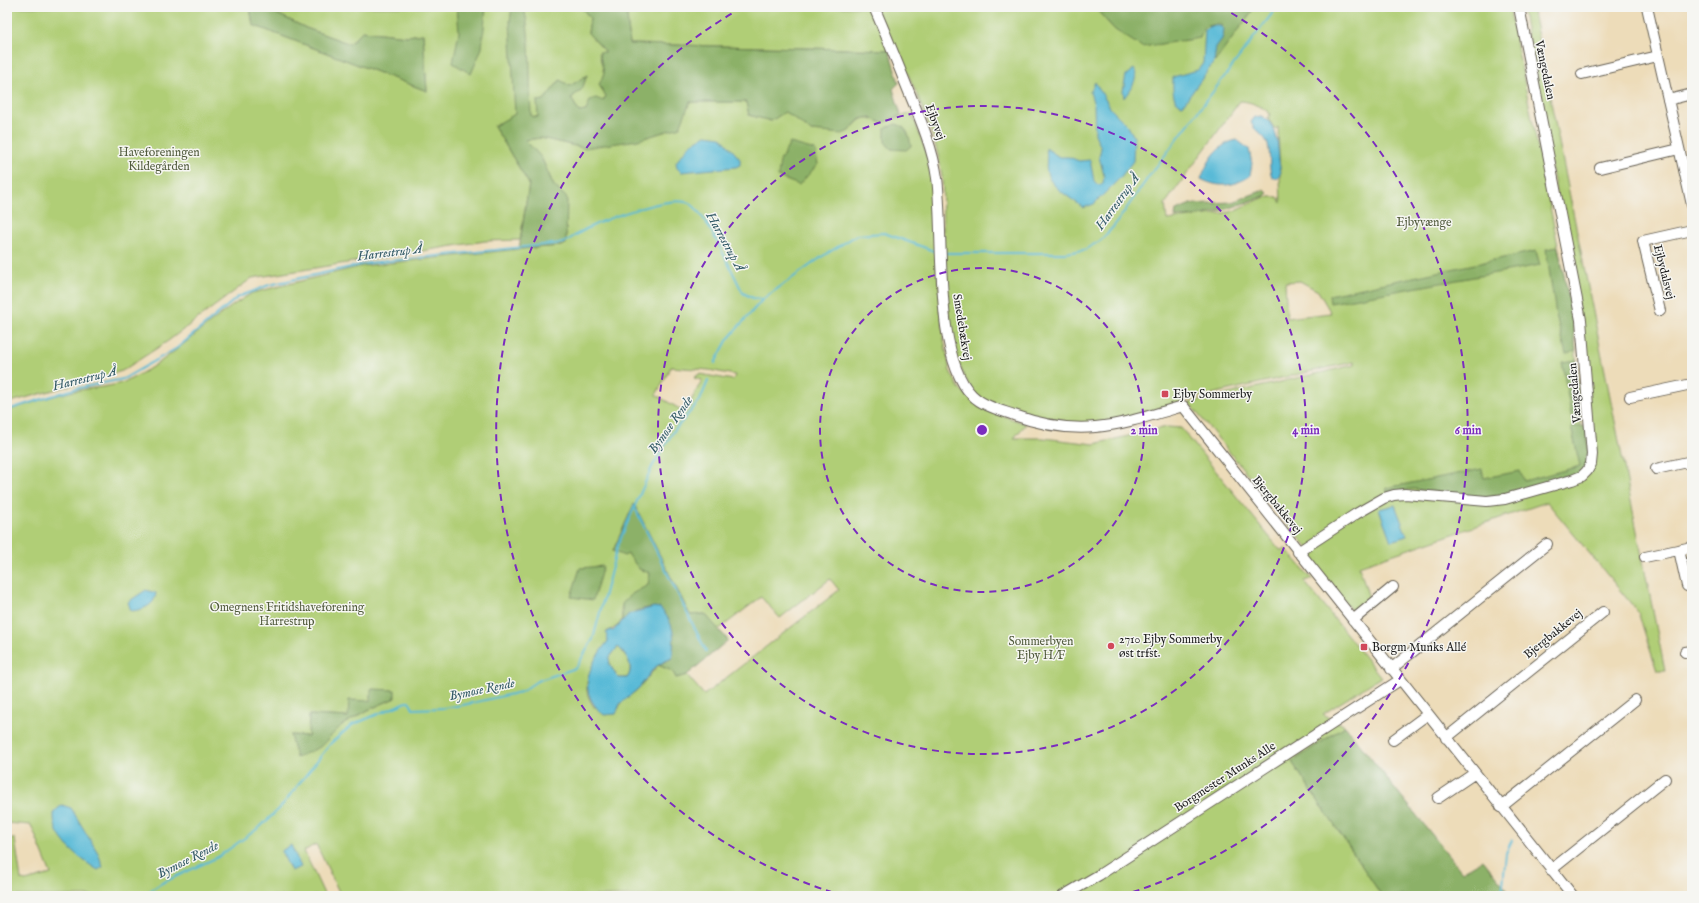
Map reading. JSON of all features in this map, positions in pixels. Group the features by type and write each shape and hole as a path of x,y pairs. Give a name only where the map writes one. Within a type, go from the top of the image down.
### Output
{"street":[{"name":"Ejbyvej","path":"874,7 917,111 934,162 937,179 940,253"},
{"name":"Vængedalen","path":"1298,552 1384,498 1405,494 1473,501 1505,499 1582,476 1591,464 1592,436 1581,320 1519,7"},
{"path":"1647,7 1679,149 1690,187 1692,205"},
{"path":"1582,74 1658,56"},
{"path":"1668,100 1692,94"},
{"path":"1600,168 1679,149"},
{"name":"Ejbydalsvej","path":"1660,311 1643,241 1692,230"},
{"name":"Smedebækvej","path":"940,253 940,266 949,343 956,370 963,385 973,396 988,406 1033,422 1068,428 1093,429 1120,425 1183,406"},
{"path":"1630,397 1692,384"},
{"name":"Bjergbakkevej","path":"1183,406 1573,896"},
{"path":"1656,469 1692,461"},
{"path":"1391,669 1547,544"},
{"path":"1645,556 1692,547"},
{"path":"1679,550 1687,586"},
{"path":"1353,620 1393,587"},
{"name":"Bjergbakkevej","path":"1446,738 1602,612"},
{"name":"Borgmester Munks Alle","path":"1063,896 1099,875 1400,680"},
{"path":"1501,807 1635,700"},
{"path":"1393,740 1428,714"},
{"path":"1438,798 1475,774"},
{"path":"1552,870 1665,779"}],"green space":[{"name":"Haveforeningen Kildegården","path":"7,7 250,7 253,25 427,91 423,34 407,36 362,31 350,44 306,28 263,7 581,7 590,18 588,33 606,52 599,53 604,73 600,85 606,96 603,102 586,111 579,112 571,98 582,89 587,75 570,86 560,80 544,100 538,117 531,116 494,126 529,184 520,240 485,241 252,278 168,341 122,371 7,403"},
{"path":"250,7 263,7 306,28 350,44 362,31 407,36 423,34 427,91 253,25"},
{"path":"457,7 486,7 482,48 471,74 453,63 459,32"},
{"path":"512,7 524,7 527,20 531,116 538,117 537,101 544,100 560,80 570,86 587,75 582,89 571,98 579,112 586,111 590,100 596,98 603,101 606,96 599,85 604,73 599,52 606,52 588,33 590,18 581,7 626,7 630,44 889,50 899,83 893,89 901,115 882,123 870,117 860,119 849,131 842,134 811,131 785,112 771,121 749,115 746,102 690,102 680,127 638,140 584,148 541,138 525,140 541,157 554,186 567,198 566,244 561,246 519,249 529,184 494,126 515,114 510,21"},
{"name":"Ejbyvænge","path":"626,7 1094,7 1115,30 1204,27 1220,23 1224,34 1212,52 1215,61 1255,7 1509,7 1573,319 1584,463 1588,367 1522,7 1532,7 1665,671 1657,671 1638,612 1547,502 1359,566 1370,601 1354,614 1306,551 1308,548 1189,403 1354,365 1354,362 1186,400 1132,417 1104,423 1079,424 1049,420 1001,407 978,396 965,378 954,348 947,299 942,184 938,154 923,108 897,50 630,44","holes":["1240,101 1260,106 1270,114 1268,119 1275,129 1278,127 1281,203 1278,197 1265,197 1231,212 1167,220 1165,204","1300,281 1318,291 1331,313 1287,318 1285,282"]},
{"path":"1094,7 1255,7 1215,62 1212,52 1224,34 1220,23 1204,27 1200,38 1142,47 1115,30"},
{"path":"690,102 746,102 749,115 771,121 785,111 811,131 849,131 864,118 871,118 882,123 912,113 930,164 934,192 936,256 944,340 950,371 959,388 979,407 1026,424 1014,438 1043,438 1094,444 1167,427 1181,428 1280,550 1286,549 1312,579 1304,581 1381,677 1323,714 1345,726 1292,762 1382,896 341,896 316,844 304,851 325,896 7,896 7,838 15,839 21,880 26,881 51,874 31,825 7,823 7,411 65,393 110,386 131,379 163,360 221,314 252,293 362,266 519,249 561,246 567,198 554,186 541,157 524,140 541,138 584,148","holes":["671,367 709,370 735,375 733,380 699,374 694,378 702,380 685,412 656,395","634,504 690,615 705,614 718,630 761,597 780,618 830,579 839,590 704,695 687,675 676,678 671,671 658,665 639,688 620,704 619,708 594,707 589,699 587,684 590,671 601,651 609,641 606,632 619,624 622,618 621,611 624,603 648,585 650,573 639,569 628,553 613,551","372,689 395,698 368,710 342,725 320,747 290,735 308,736 309,715 349,717 371,701"]},
{"path":"896,124 903,127 909,135 911,146 906,150 891,149 885,142 885,128"},
{"path":"790,143 815,150 818,164 799,185 778,177 780,161"},
{"path":"1264,190 1268,193 1265,196 1232,207 1198,216 1175,217 1176,210 1191,204 1232,202"},
{"path":"1558,247 1573,319 1576,351 1566,354 1556,315 1546,249"},
{"path":"1536,251 1540,265 1330,303 1329,295"},
{"path":"1577,360 1581,418 1572,420 1562,362"},
{"path":"1586,426 1589,462 1585,465 1585,473 1485,498 1414,489 1387,492 1386,488 1482,469 1484,478 1520,471 1524,481 1580,466 1571,427"},
{"path":"634,504 690,615 705,614 728,640 687,675 676,678 671,671 658,665 672,658 673,645 672,632 668,619 660,608 640,610 630,614 622,621 622,604 630,595 648,585 650,573 639,569 628,554 624,556 613,551"},
{"path":"603,566 593,600 571,597 580,568"},
{"path":"618,647 624,653 630,666 627,678 618,678 610,665 609,658"},
{"path":"371,689 395,690 395,698 368,710 342,725 320,747 296,758 290,735 308,736 309,715 348,717 349,700 371,701"},
{"path":"1345,726 1462,872 1483,860 1512,896 1382,896 1292,762"}],"water":[{"path":"1210,26 1220,26 1224,29 1222,39 1216,47 1214,62 1183,105 1179,104 1176,101 1173,90 1173,77 1198,70 1203,63 1205,30"},
{"path":"1134,69 1136,76 1135,80 1124,98 1123,91 1126,75"},
{"path":"1095,82 1111,109 1128,126 1134,137 1133,161 1120,178 1094,204 1083,208 1057,188 1049,178 1046,170 1046,148 1059,157 1069,157 1079,161 1090,160 1094,181 1098,185 1103,184 1104,175 1099,157 1101,148 1095,134 1094,105 1090,92"},
{"path":"1261,116 1268,120 1272,126 1277,140 1281,172 1278,178 1272,177 1267,141 1254,128 1251,122 1255,117"},
{"path":"706,135 721,137 740,159 740,165 736,167 681,172 677,168 676,162 691,144"},
{"path":"1237,140 1249,149 1252,164 1250,176 1244,180 1226,185 1213,184 1201,179 1206,166 1214,154 1224,145"},
{"path":"1395,505 1407,536 1391,541 1379,509"},
{"path":"146,590 156,593 151,604 139,610 131,611 128,602"},
{"path":"654,607 660,608 669,619 673,631 674,644 672,658 654,668 639,688 620,704 616,714 604,715 595,706 590,697 588,679 595,660 608,641 606,633 610,630 613,631 629,614","holes":["618,647 629,661 630,670 627,678 618,678 610,665 609,658"]},
{"path":"62,805 71,808 98,853 103,867 98,870 79,857 66,845 57,832 54,821 54,812"},
{"path":"291,845 301,867 291,871 281,851"}],"waterway":[{"name":"Harrestrup Å","path":"944,253 1066,253 1084,250 1100,241 1114,226 1150,175 1277,7"},
{"name":"Harrestrup Å","path":"7,410 74,389 123,379 177,348 238,297 269,285 369,263 563,243 586,229 608,219 655,204 670,202 691,204 704,219 743,293 753,298 763,299 823,256 857,235 884,233 937,252"},
{"name":"Bymose Rende","path":"715,363 728,339 762,300"},
{"name":"Bymose Rende","path":"142,896 162,883 218,857 260,827 280,808 331,743 352,725 409,701 413,709 443,708 521,692 537,681 576,668 593,639 618,544 652,467 673,432 700,400 708,381"},
{"path":"635,508 706,651"},
{"path":"1502,896 1506,853 1512,840"}],"place":[{"name":"Ejby Sommerby","path":"1165,394"},
{"name":"2710 Ejby Sommerby øst trfst.","path":"1111,646"},
{"name":"Borgm Munks Allé","path":"1364,647"}],"park label":[{"name":"Omegnens Fritidshaveforening Harrestrup","path":"287,614"},
{"name":"Sommerbyen Ejby H/F","path":"1041,648"}]}
